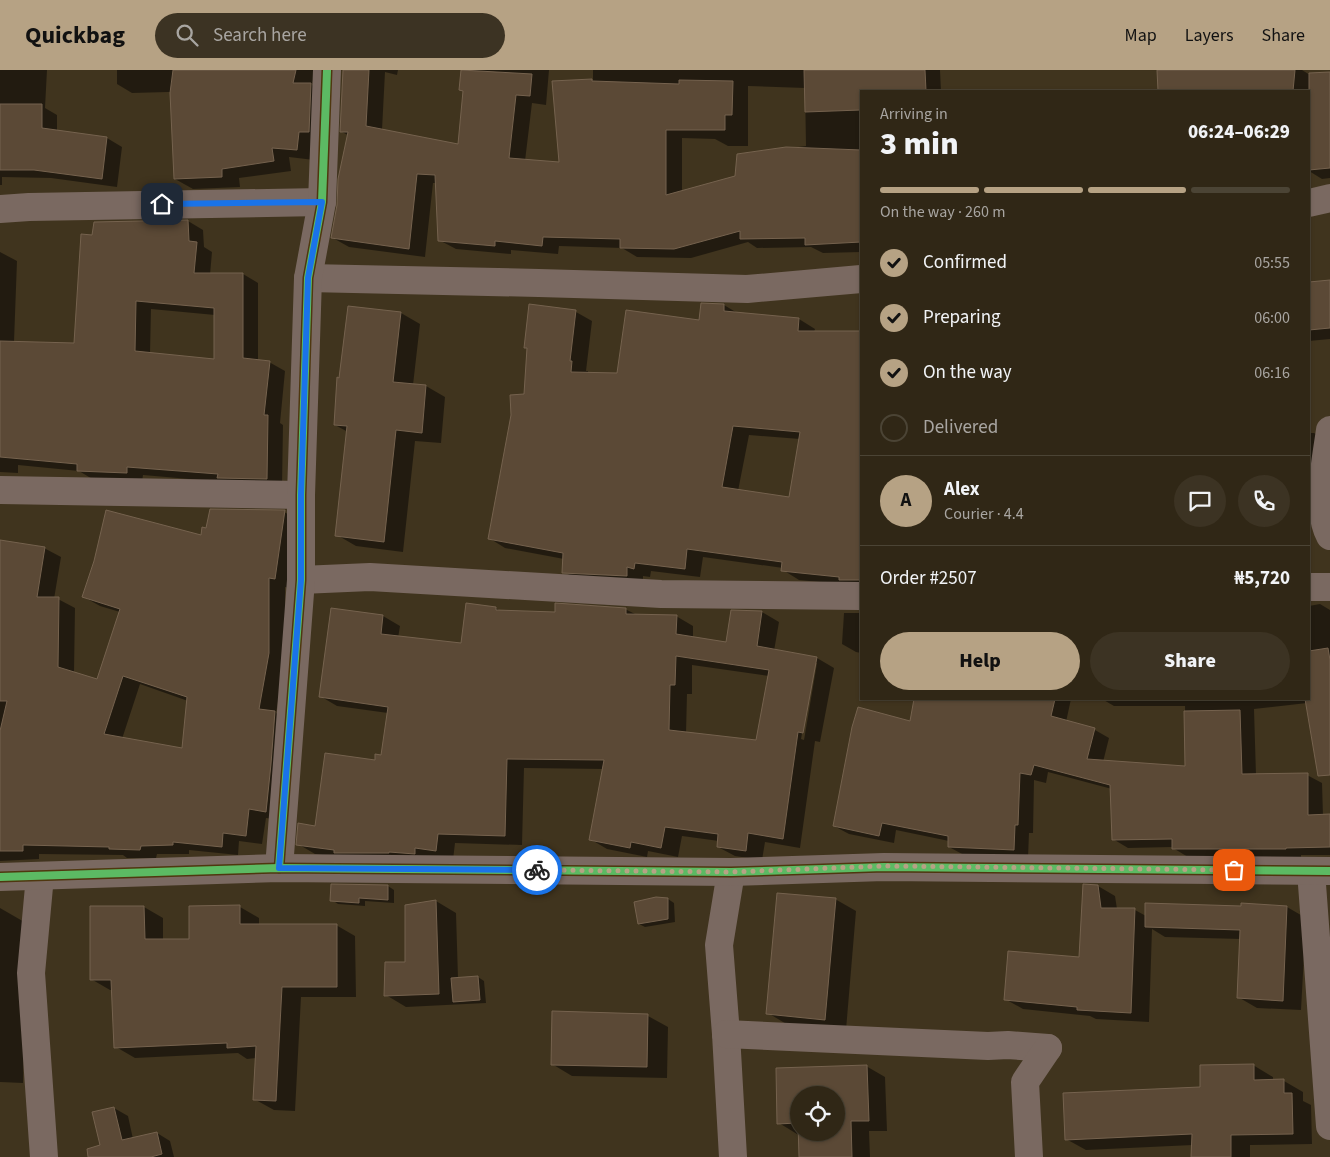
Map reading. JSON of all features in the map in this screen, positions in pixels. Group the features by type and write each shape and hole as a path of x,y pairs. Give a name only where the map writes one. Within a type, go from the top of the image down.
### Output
{"street":[{"path":"279,868 301,580 301,495 308,278 322,202 327,70"},
{"path":"1310,203 1330,198"},
{"path":"0,209 322,202"},
{"path":"308,278 539,282 747,289 860,279"},
{"path":"1330,430 1322,502 1327,530 1330,536"},
{"path":"0,490 301,495"},
{"path":"301,580 370,577 661,594 860,596"},
{"path":"1310,587 1330,587"},
{"path":"0,877 279,868 731,872 884,866 1321,871 1330,1126"},
{"path":"731,872 719,945 733,1157"},
{"path":"40,876 31,973 44,1157"},
{"path":"726,1034 1048,1048 1024,1082 1030,1157"}],"building":[{"path":"173,70 296,70 293,83 311,83 309,132 299,132 297,150 272,148 274,161 222,169 222,177 174,179 170,93"},
{"path":"343,70 369,70 366,126 458,144 463,91 459,90 461,70 532,74 530,96 516,95 509,158 559,162 552,81 592,79 592,81 679,84 679,80 733,81 732,115 725,115 725,130 666,130 666,195 735,176 737,154 786,147 860,150 860,242 805,245 805,238 740,239 740,231 674,249 620,248 620,239 543,237 542,246 495,241 495,246 438,241 435,175 417,174 409,249 331,238 337,205 338,179 348,132 340,132"},
{"path":"804,70 925,70 926,90 860,90 860,110 805,112"},
{"path":"1157,70 1295,70 1293,90 1158,90"},
{"path":"1330,72 1330,168 1310,170 1309,73"},
{"path":"0,104 42,104 42,128 107,137 102,179 34,170 0,170"},
{"path":"188,220 189,241 197,242 194,273 243,273 243,358 270,361 264,415 268,415 267,479 217,478 218,474 127,467 127,473 77,471 77,464 0,457 0,341 74,343 81,234 92,235 94,222","holes":["136,301 214,308 214,359 135,351"]},
{"path":"1330,280 1330,328 1310,330 1310,282"},
{"path":"701,303 724,304 724,311 799,318 798,331 860,331 860,580 839,580 839,577 781,571 782,562 687,549 685,569 635,563 634,569 627,567 627,576 562,573 563,553 488,539 511,415 510,395 524,394 527,348 524,348 529,304 576,310 570,361 572,361 571,372 617,373 626,310 699,320","holes":["733,426 800,432 789,497 722,487"]},
{"path":"348,306 401,312 393,382 426,385 422,433 396,430 384,542 335,536 347,426 334,425 337,377 339,378"},
{"path":"210,509 285,510 275,579 269,578 269,653 259,709 275,711 266,812 249,809 246,836 223,833 222,847 173,842 173,845 141,846 140,850 109,849 109,847 23,845 23,851 0,851 0,731 7,701 0,701 0,540 45,547 37,597 59,597 58,667 97,679 120,609 82,597 94,561 106,510 201,535 202,527 206,528","holes":["123,676 187,697 182,748 104,734"]},
{"path":"466,603 496,607 496,610 555,612 555,603 626,608 626,614 677,615 676,634 726,642 731,610 762,611 757,646 817,657 803,733 798,732 783,839 748,833 746,851 717,847 718,834 665,827 661,848 631,842 630,848 589,840 604,760 507,759 505,836 438,834 436,851 415,848 415,854 389,852 334,853 334,850 296,845 298,823 315,826 325,753 375,760 375,754 381,755 388,707 319,697 331,608 383,615 381,634 461,643","holes":["676,656 769,670 756,740 669,730 670,685 675,685"]},
{"path":"1328,648 1330,660 1330,775 1318,776 1305,700 1310,700 1310,651"},
{"path":"914,700 1055,700 1051,716 1095,728 1087,759 1185,766 1184,711 1240,710 1242,774 1308,773 1308,815 1330,814 1330,847 1172,849 1172,839 1112,840 1110,785 1034,765 1031,775 1020,773 1018,825 1015,825 1014,850 948,847 948,836 882,823 879,836 833,826 852,727 858,707 910,721"},
{"path":"331,884 388,885 388,900 359,898 359,903 330,901"},
{"path":"1083,884 1098,885 1101,908 1135,908 1131,1013 1077,1010 1077,1007 1004,1000 1008,951 1079,957"},
{"path":"777,893 836,898 825,1020 766,1014"},
{"path":"656,897 668,898 668,919 638,924 634,902"},
{"path":"436,900 439,994 384,996 385,962 405,962 405,905"},
{"path":"1145,903 1241,906 1241,903 1287,906 1283,1001 1237,998 1240,930 1145,927"},
{"path":"240,905 240,924 337,924 337,987 282,987 276,1101 253,1100 256,1046 227,1048 227,1043 114,1048 111,980 90,980 90,906 144,906 145,939 189,939 189,906"},
{"path":"478,976 480,1000 453,1002 451,978"},
{"path":"552,1011 648,1014 647,1067 551,1065"},
{"path":"1254,1064 1254,1080 1284,1079 1284,1093 1292,1093 1293,1134 1231,1135 1231,1157 1191,1157 1192,1134 1065,1140 1063,1093 1200,1087 1200,1065"},
{"path":"867,1065 869,1121 851,1121 852,1157 799,1157 799,1141 845,1141 845,1086 790,1086 790,1123 777,1124 776,1068"},
{"path":"114,1107 122,1140 157,1132 162,1154 151,1157 88,1157 87,1149 100,1145 92,1112"}],"cycle path":[{"path":"279,868 301,580 301,495 308,278 322,202 327,70"},
{"path":"0,877 279,868 731,872 884,867 1330,871"}],"way so far":[{"path":"537,870 731,872 884,866 1234,870"}],"route":[{"path":"162,204 322,202 308,278 301,495 301,580 279,868 537,870"}]}
